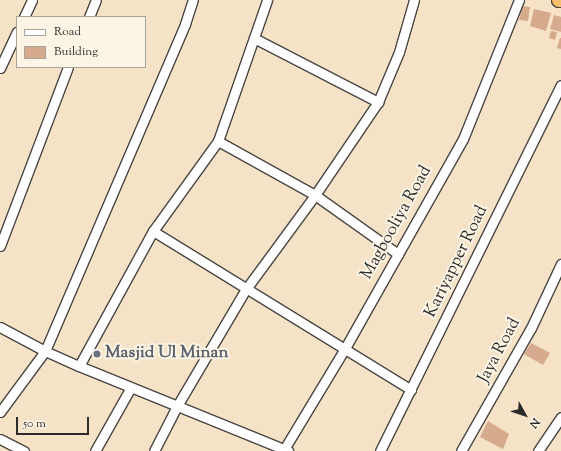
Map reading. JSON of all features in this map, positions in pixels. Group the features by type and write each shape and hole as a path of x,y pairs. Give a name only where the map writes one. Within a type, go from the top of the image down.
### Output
{"street":[{"path":"24,16 32,0"},
{"path":"89,16 96,0"},
{"path":"0,412 45,351 185,24 192,0"},
{"path":"78,366 153,231 218,141 267,0"},
{"path":"154,451 177,406 246,289 315,195 378,102 399,52 414,0"},
{"name":"Magbooliya Road","path":"285,450 344,350 463,139 519,0"},
{"path":"0,68 16,34"},
{"path":"254,38 378,102"},
{"path":"0,246 68,68"},
{"name":"Kariyapper Road","path":"380,451 561,86"},
{"path":"218,141 315,195 398,254"},
{"path":"153,231 411,390"},
{"name":"Jaya Road","path":"461,451 531,328 561,264"},
{"path":"0,327 45,351 78,366 285,450"},
{"path":"95,451 130,387"},
{"path":"538,451 561,417"},
{"path":"0,439 24,451"}],"building":[{"path":"522,6 530,7 528,21 519,20"},
{"path":"534,9 551,13 546,31 530,26"},
{"path":"554,15 561,17 561,32 550,29"},
{"path":"551,31 557,32 555,40 549,38"},
{"path":"561,38 561,49 557,48"},
{"path":"531,343 550,353 543,365 524,354"},
{"path":"488,421 509,434 503,449 480,437"}],"place":[{"name":"Masjid Ul Minan","path":"97,354"}]}
